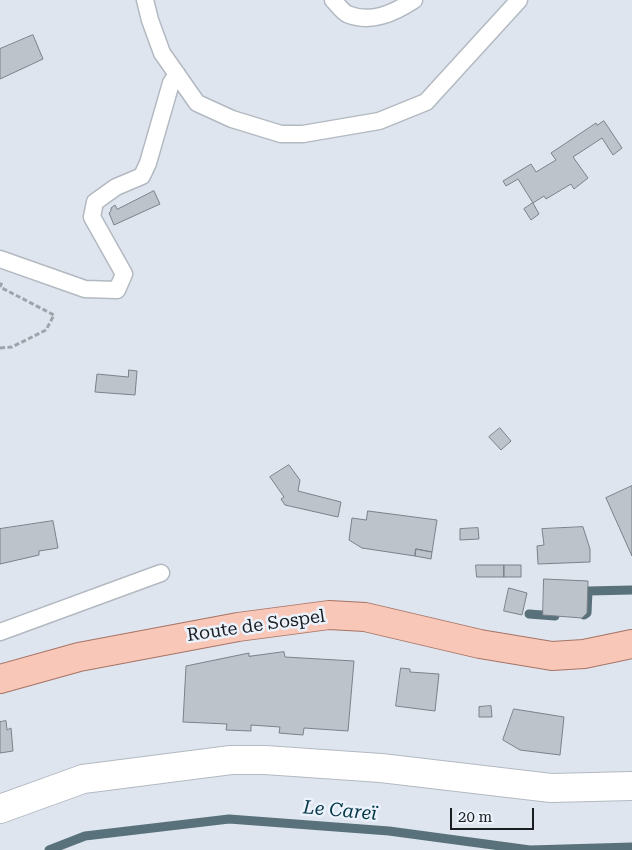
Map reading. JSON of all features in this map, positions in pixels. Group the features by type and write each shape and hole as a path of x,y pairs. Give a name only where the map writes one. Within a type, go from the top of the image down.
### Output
{"main road":[{"name":"Route de Sospel","path":"0,679 79,657 246,625 329,615 365,616 480,644 552,656 584,654 632,644"}],"street":[{"path":"0,808 83,779 231,760 265,760 381,768 551,788 632,786"}],"lane":[{"path":"145,0 162,53 197,103 232,119 281,134 303,134 379,121 426,102 519,0"},
{"path":"333,0 346,14 368,17 391,14 414,0"},
{"path":"6,262 85,289 117,290 124,274 92,217 95,202 116,187 142,176 148,163 171,84 177,74"},
{"path":"0,632 161,573"}],"path":[{"path":"0,348 12,347 46,330 54,315 0,287 6,262"}],"building":[{"path":"33,35 43,59 0,79 0,49"},
{"path":"604,121 622,148 613,155 602,138 573,157 588,178 574,189 571,184 546,199 544,196 533,203 518,179 506,186 503,181 531,164 536,172 556,160 551,153 596,123 597,125"},
{"path":"154,191 160,204 114,225 109,213 111,208 115,205 117,209"},
{"path":"533,203 539,214 531,220 524,209"},
{"path":"129,370 137,371 135,395 95,392 97,374 128,377"},
{"path":"500,428 511,441 501,450 489,437"},
{"path":"289,465 300,480 298,491 341,502 338,517 285,505 281,499 284,497 270,477"},
{"path":"632,486 632,556 606,498"},
{"path":"368,511 437,520 432,552 416,549 415,556 362,548 349,540 352,518 366,520"},
{"path":"53,521 58,548 39,551 39,555 0,564 0,529"},
{"path":"583,527 590,549 590,562 538,564 537,546 544,545 542,529"},
{"path":"478,528 479,539 460,540 460,529"},
{"path":"416,549 432,552 431,559 415,556"},
{"path":"476,565 504,565 504,577 477,577"},
{"path":"504,565 521,565 521,577 504,577"},
{"path":"544,579 588,581 587,613 582,618 543,615"},
{"path":"509,588 527,593 522,615 504,611"},
{"path":"284,652 285,657 354,661 348,731 304,728 303,735 279,733 280,727 251,725 251,731 226,730 227,724 183,722 186,666 249,653 249,656"},
{"path":"401,668 410,669 410,672 439,674 435,711 396,706"},
{"path":"491,706 492,717 479,717 479,707"},
{"path":"514,709 564,717 560,755 520,750 503,740"},
{"path":"6,721 7,730 11,728 13,751 0,753 0,722"}],"waterway":[{"path":"584,615 587,613 588,591 632,590"},
{"path":"529,614 555,616"},
{"name":"Le Careï","path":"49,850 85,836 229,819 389,831 530,850 632,847"}]}
